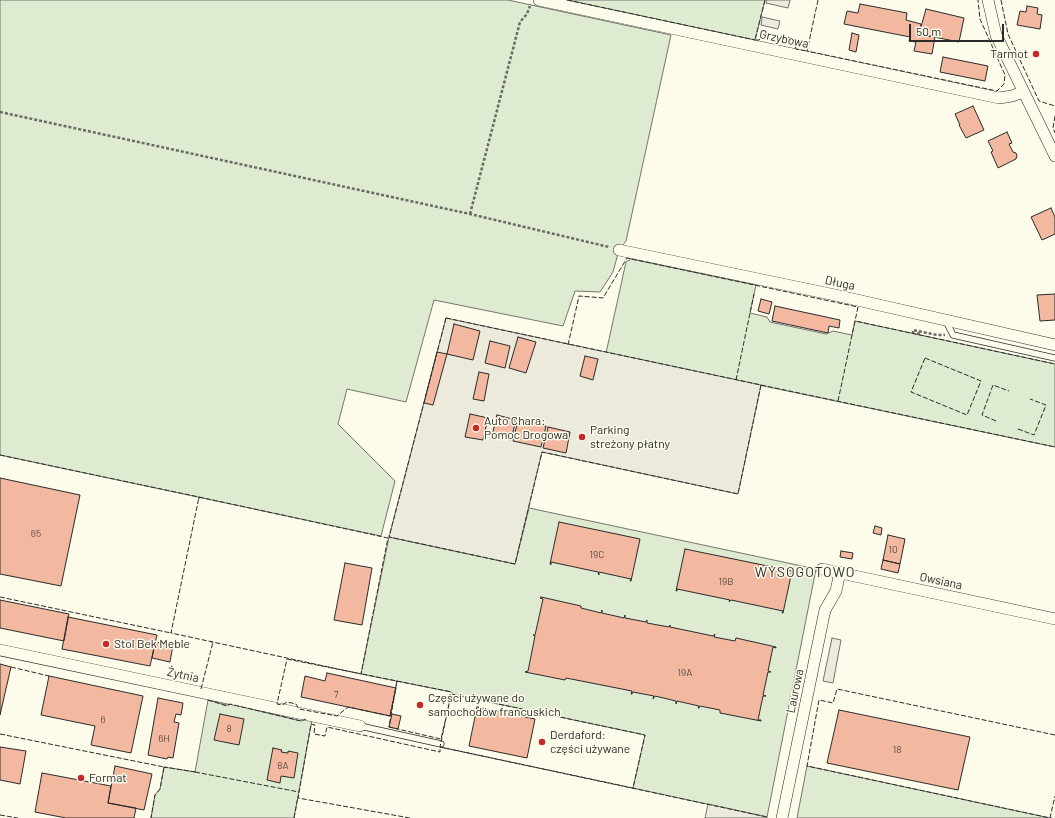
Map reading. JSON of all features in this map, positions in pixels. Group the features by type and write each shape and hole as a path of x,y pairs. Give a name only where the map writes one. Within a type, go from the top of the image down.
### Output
{"street":[{"name":"Grzybowa","path":"539,0 999,98 1012,96 1023,92"},
{"path":"988,0 996,35 1055,156"},
{"name":"Długa","path":"619,250 835,295 1055,345"},
{"name":"Owsiana","path":"822,568 1055,619"},
{"name":"Laurowa","path":"782,818 825,610 836,591 840,572"},
{"name":"Żytnia","path":"0,650 360,726"}],"lane":[{"path":"946,321 953,335 1055,358"},
{"path":"360,726 441,744"}],"path":[{"path":"470,214 520,22 527,14 532,0"},
{"path":"0,112 470,214 619,250"},
{"path":"913,334 914,330 937,335 953,335"},
{"path":"918,335 919,331"}],"green space":[{"path":"0,0 508,0 671,35 626,241 619,250 613,272 600,292 575,291 563,326 434,300 406,402 347,389 338,424 395,481 381,536 0,455"},
{"path":"567,0 765,0 755,40"},
{"path":"631,259 756,285 750,313 767,317 770,322 826,334 833,331 852,335 855,321 1055,364 1055,447 606,353 626,262"},
{"path":"529,508 816,569 767,817 633,788 645,735 451,694 451,692 361,674 389,537 515,564"},
{"path":"208,700 301,721 305,719 312,720 294,818 151,818 155,795 160,789 164,767 195,772"},
{"path":"807,766 1050,818 797,818"}],"shaded area":[{"path":"767,0 790,0 788,8 766,3"},
{"path":"762,17 780,21 778,29 761,25"},
{"name":"Parking streżony płatny","path":"446,318 761,385 738,494 542,452 515,564 389,537"},
{"path":"832,638 841,640 833,683 823,681"},
{"path":"708,804 767,817 767,818 705,818"}],"building":[{"path":"860,4 907,13 906,20 921,24 919,34 935,37 932,54 914,51 916,42 909,41 910,37 844,24 847,11 858,13"},
{"path":"1027,6 1038,8 1037,14 1042,15 1040,29 1017,25 1020,11 1026,12"},
{"path":"926,9 964,18 959,42 919,34"},
{"path":"852,33 859,35 856,52 849,50"},
{"path":"943,57 988,66 985,81 940,72"},
{"path":"973,106 984,130 966,138 955,114"},
{"path":"1007,132 1012,143 1009,144 1013,152 1017,155 1016,159 998,168 991,152 993,151 988,141"},
{"path":"1051,208 1055,217 1055,234 1042,240 1031,217"},
{"path":"1055,294 1055,320 1040,321 1037,295"},
{"path":"761,299 772,302 769,314 758,311"},
{"path":"775,306 840,320 839,328 829,326 828,333 772,321"},
{"path":"454,324 480,331 473,360 447,354"},
{"path":"518,337 536,342 526,373 509,368"},
{"path":"490,341 510,346 505,368 485,363"},
{"path":"437,352 447,354 433,405 424,403"},
{"path":"585,356 598,359 593,380 580,376"},
{"path":"479,372 489,374 484,401 473,399"},
{"path":"470,414 488,418 483,440 465,437"},
{"path":"497,415 516,420 511,440 492,436"},
{"path":"518,420 546,426 541,447 513,441"},
{"path":"548,427 570,432 566,453 543,448"},
{"path":"0,478 80,495 61,586 0,574"},
{"path":"559,522 640,539 631,581 631,579 599,572 599,575 598,572 551,562 551,565 550,564"},
{"path":"875,526 882,528 881,535 873,533"},
{"path":"888,535 905,539 900,564 883,560"},
{"path":"685,549 792,571 783,613 783,611 731,600 729,602 730,600 677,589 676,591"},
{"path":"841,551 853,553 852,559 840,557"},
{"path":"883,560 900,564 898,573 881,569"},
{"path":"345,563 372,568 362,625 334,620"},
{"path":"540,598 581,606 581,608 601,613 602,610 602,613 624,618 625,615 625,618 646,622 647,620 647,623 669,627 670,625 670,627 713,636 715,634 714,637 735,641 736,638 776,647 773,647 768,671 771,672 768,672 763,695 766,696 763,696 758,720 761,721 720,713 720,710 700,706 698,708 699,706 677,701 676,704 676,701 655,696 653,699 654,696 633,692 631,694 632,691 566,678 565,680 525,672 528,671 535,636 533,635 535,635 543,599"},
{"path":"0,600 69,614 64,641 0,628"},
{"path":"68,617 157,635 150,666 62,649"},
{"path":"155,642 173,645 170,662 152,658"},
{"path":"0,664 11,667 0,715"},
{"path":"327,673 396,688 390,716 301,697 305,676 325,681"},
{"path":"49,676 143,696 131,753 91,745 95,726 41,715"},
{"path":"158,698 183,703 181,715 176,714 174,722 179,723 173,758 168,757 167,759 148,755"},
{"path":"477,707 535,719 527,758 469,746"},
{"path":"839,710 970,737 958,790 827,763"},
{"path":"220,714 244,719 239,745 214,740"},
{"path":"392,714 401,716 398,729 389,727"},
{"path":"0,747 26,751 20,784 0,780"},
{"path":"273,748 282,750 281,752 288,753 288,751 298,753 294,778 281,776 280,783 267,780"},
{"path":"115,766 152,774 144,810 108,803"},
{"path":"42,773 111,786 108,803 136,808 134,818 66,818 35,812"}],"fence":[{"path":"567,0 755,40"},
{"path":"765,0 755,40 759,40 767,33 792,38 796,49 807,51"},
{"path":"818,0 807,51 997,91 1004,84 1005,75 980,19 978,0"},
{"path":"1001,0 1008,34 1039,101 1055,106"},
{"path":"1055,116 1053,128 1055,133"},
{"path":"568,345 579,296 603,298 627,258 858,307 855,321"},
{"path":"736,380 754,294"},
{"path":"446,318 761,385 738,494 542,452 515,564 389,537 446,318"},
{"path":"838,401 855,321 1055,364"},
{"path":"925,358 981,381 967,415 911,392 925,358"},
{"path":"761,385 1055,447"},
{"path":"996,421 982,415 993,385 1009,391"},
{"path":"1018,429 1034,435 1046,405 1030,399"},
{"path":"0,455 199,497 199,499"},
{"path":"199,497 388,538 361,674 171,633 199,497"},
{"path":"0,597 171,632"},
{"path":"201,689 213,642 211,642"},
{"path":"287,659 397,681 390,716 348,707 337,716 299,709 296,704 287,702 282,705 277,704 287,659"},
{"path":"11,667 49,676"},
{"path":"397,681 452,692 441,739 389,727 397,681"},
{"path":"1055,735 837,689 833,703 819,700 807,766 1050,818 1055,796"},
{"path":"451,694 645,735 633,788 440,747 451,694"},
{"path":"208,700 227,706 230,704 301,721 306,719"},
{"path":"410,818 298,798 311,724 315,725 314,734 325,736 327,727 440,752 440,747 767,818"},
{"path":"0,734 164,767 160,789 155,795 151,818"},
{"path":"164,768 196,772"},
{"path":"195,772 299,792"},
{"path":"294,818 298,797"},
{"path":"0,815 18,818"}],"place":[{"name":"Tarmot","path":"1036,54"},
{"name":"Auto Chara: Pomoc Drogowa","path":"476,428"},
{"name":"Parking streżony płatny","path":"582,437"},
{"name":"Stol Bek Meble","path":"106,644"},
{"name":"Części używane do samochodów francuskich","path":"420,705"},
{"name":"Derdaford: części używane","path":"542,742"},
{"name":"Format","path":"81,778"}],"district":[{"name":"WYSOGOTOWO","path":"805,572"}]}
